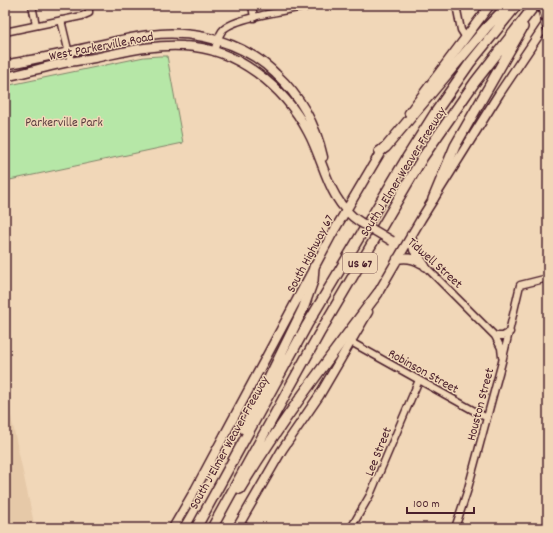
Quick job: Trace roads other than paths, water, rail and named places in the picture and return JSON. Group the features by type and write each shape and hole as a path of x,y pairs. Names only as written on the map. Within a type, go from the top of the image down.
{"highway":[{"path":"379,152 386,147 486,28 508,5"},
{"name":"South J Elmer Weaver Freeway","path":"196,528 307,325 406,159 470,62 517,5"},
{"path":"433,199 455,146 526,22 532,8"},
{"name":"South J Elmer Weaver Freeway","path":"212,528 319,334 423,157 475,82 532,8"},
{"path":"228,469 232,455 251,413 303,309 312,281 314,268"},
{"path":"212,528 226,512 274,436 327,361 378,293"}],"main road":[{"name":"South Highway 67","path":"173,528 345,211 379,152 490,5"},
{"path":"238,526 270,469 319,396 351,342 404,246 499,94 548,21"},
{"name":"West Parkerville Road","path":"5,64 152,34 195,35 218,41"},
{"path":"136,37 138,48"},
{"name":"Tidwell Street","path":"218,41 241,49 256,57 291,90 307,112 317,134 326,174"},
{"name":"West Parkerville Road","path":"5,77 138,48 184,46 196,47 214,52"},
{"name":"Tidwell Street","path":"214,52 242,63 273,85 295,110 309,134 330,186 337,200 345,211 360,222 392,241 404,246"},
{"path":"411,235 414,250 425,266"},
{"path":"397,259 413,259 425,266"}],"street":[{"path":"32,5 36,25"},
{"path":"5,32 82,16 89,13 89,5"},
{"path":"252,5 254,18"},
{"path":"214,52 220,35 228,26 254,18 316,5"},
{"path":"456,5 461,30 466,38"},
{"path":"61,20 71,62"},
{"name":"Tidwell Street","path":"404,246 495,336 501,348 502,362"},
{"name":"Houston Street","path":"455,528 467,492 502,362 520,285 548,278"},
{"path":"495,336 503,336 510,332"},
{"name":"Robinson Street","path":"351,342 487,418"},
{"name":"Lee Street","path":"351,528 370,495 418,380"},
{"path":"238,526 248,528"}],"railway":[{"path":"537,5 548,45"}],"park label":[{"name":"Parkerville Park","path":"64,121"}]}
